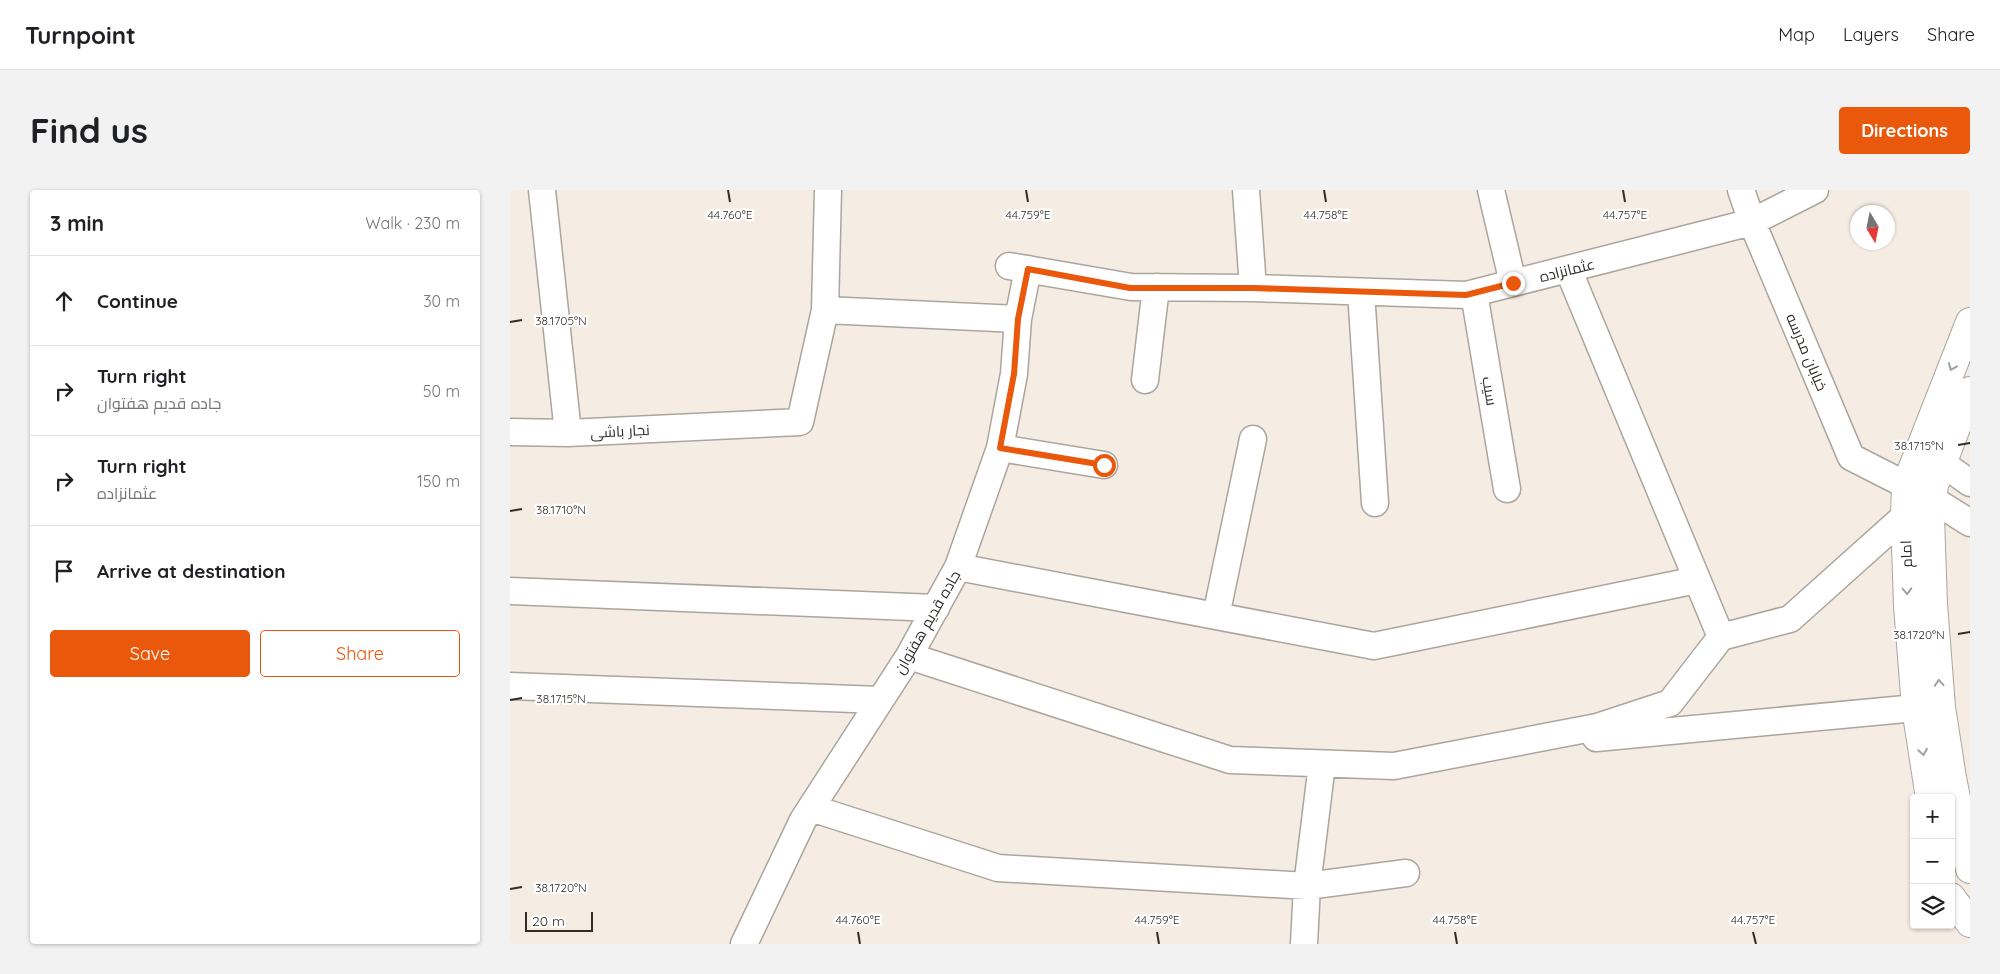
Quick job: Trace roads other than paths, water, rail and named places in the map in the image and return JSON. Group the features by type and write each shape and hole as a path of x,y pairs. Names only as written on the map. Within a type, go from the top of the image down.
{"street":[{"name":"نجار باشی","path":"542,190 568,433 800,422 825,310"},
{"path":"828,190 825,310 1018,319"},
{"path":"1246,190 1253,288"},
{"path":"1491,190 1513,283"},
{"name":"خیابان مدرسه","path":"1741,190 1752,222 1851,457 1906,485"},
{"name":"عثمانزاده","path":"1019,268 1130,288 1253,288 1466,295 1752,222 1815,190"},
{"name":"جاده قدیم هفتوان","path":"744,944 803,820 909,656 958,567 1000,448 1014,374 1019,268"},
{"path":"1568,269 1721,637"},
{"path":"1145,380 1156,288"},
{"path":"1361,292 1375,503"},
{"name":"سیب","path":"1474,293 1506,489"},
{"name":"امام","path":"1929,794 1916,708 1908,606 1905,516 1906,485 1970,322"},
{"name":"امام","path":"1970,391 1934,485 1930,517 1932,585 1941,707 1952,778 1970,869"},
{"path":"510,432 568,433"},
{"path":"1216,616 1253,439"},
{"path":"1000,448 1104,465"},
{"path":"1942,463 1970,483"},
{"path":"1932,499 1970,523"},
{"path":"909,656 1230,760 1394,766 1597,727 1670,703 1721,637 1790,619 1905,516"},
{"path":"958,567 1374,646 1697,580"},
{"path":"510,591 936,608"},
{"path":"510,686 880,700"},
{"path":"1488,748 1916,708"},
{"path":"1304,944 1307,886 1322,764"},
{"path":"810,808 998,868 1307,886 1406,874"},
{"path":"1955,902 1970,923"}]}
